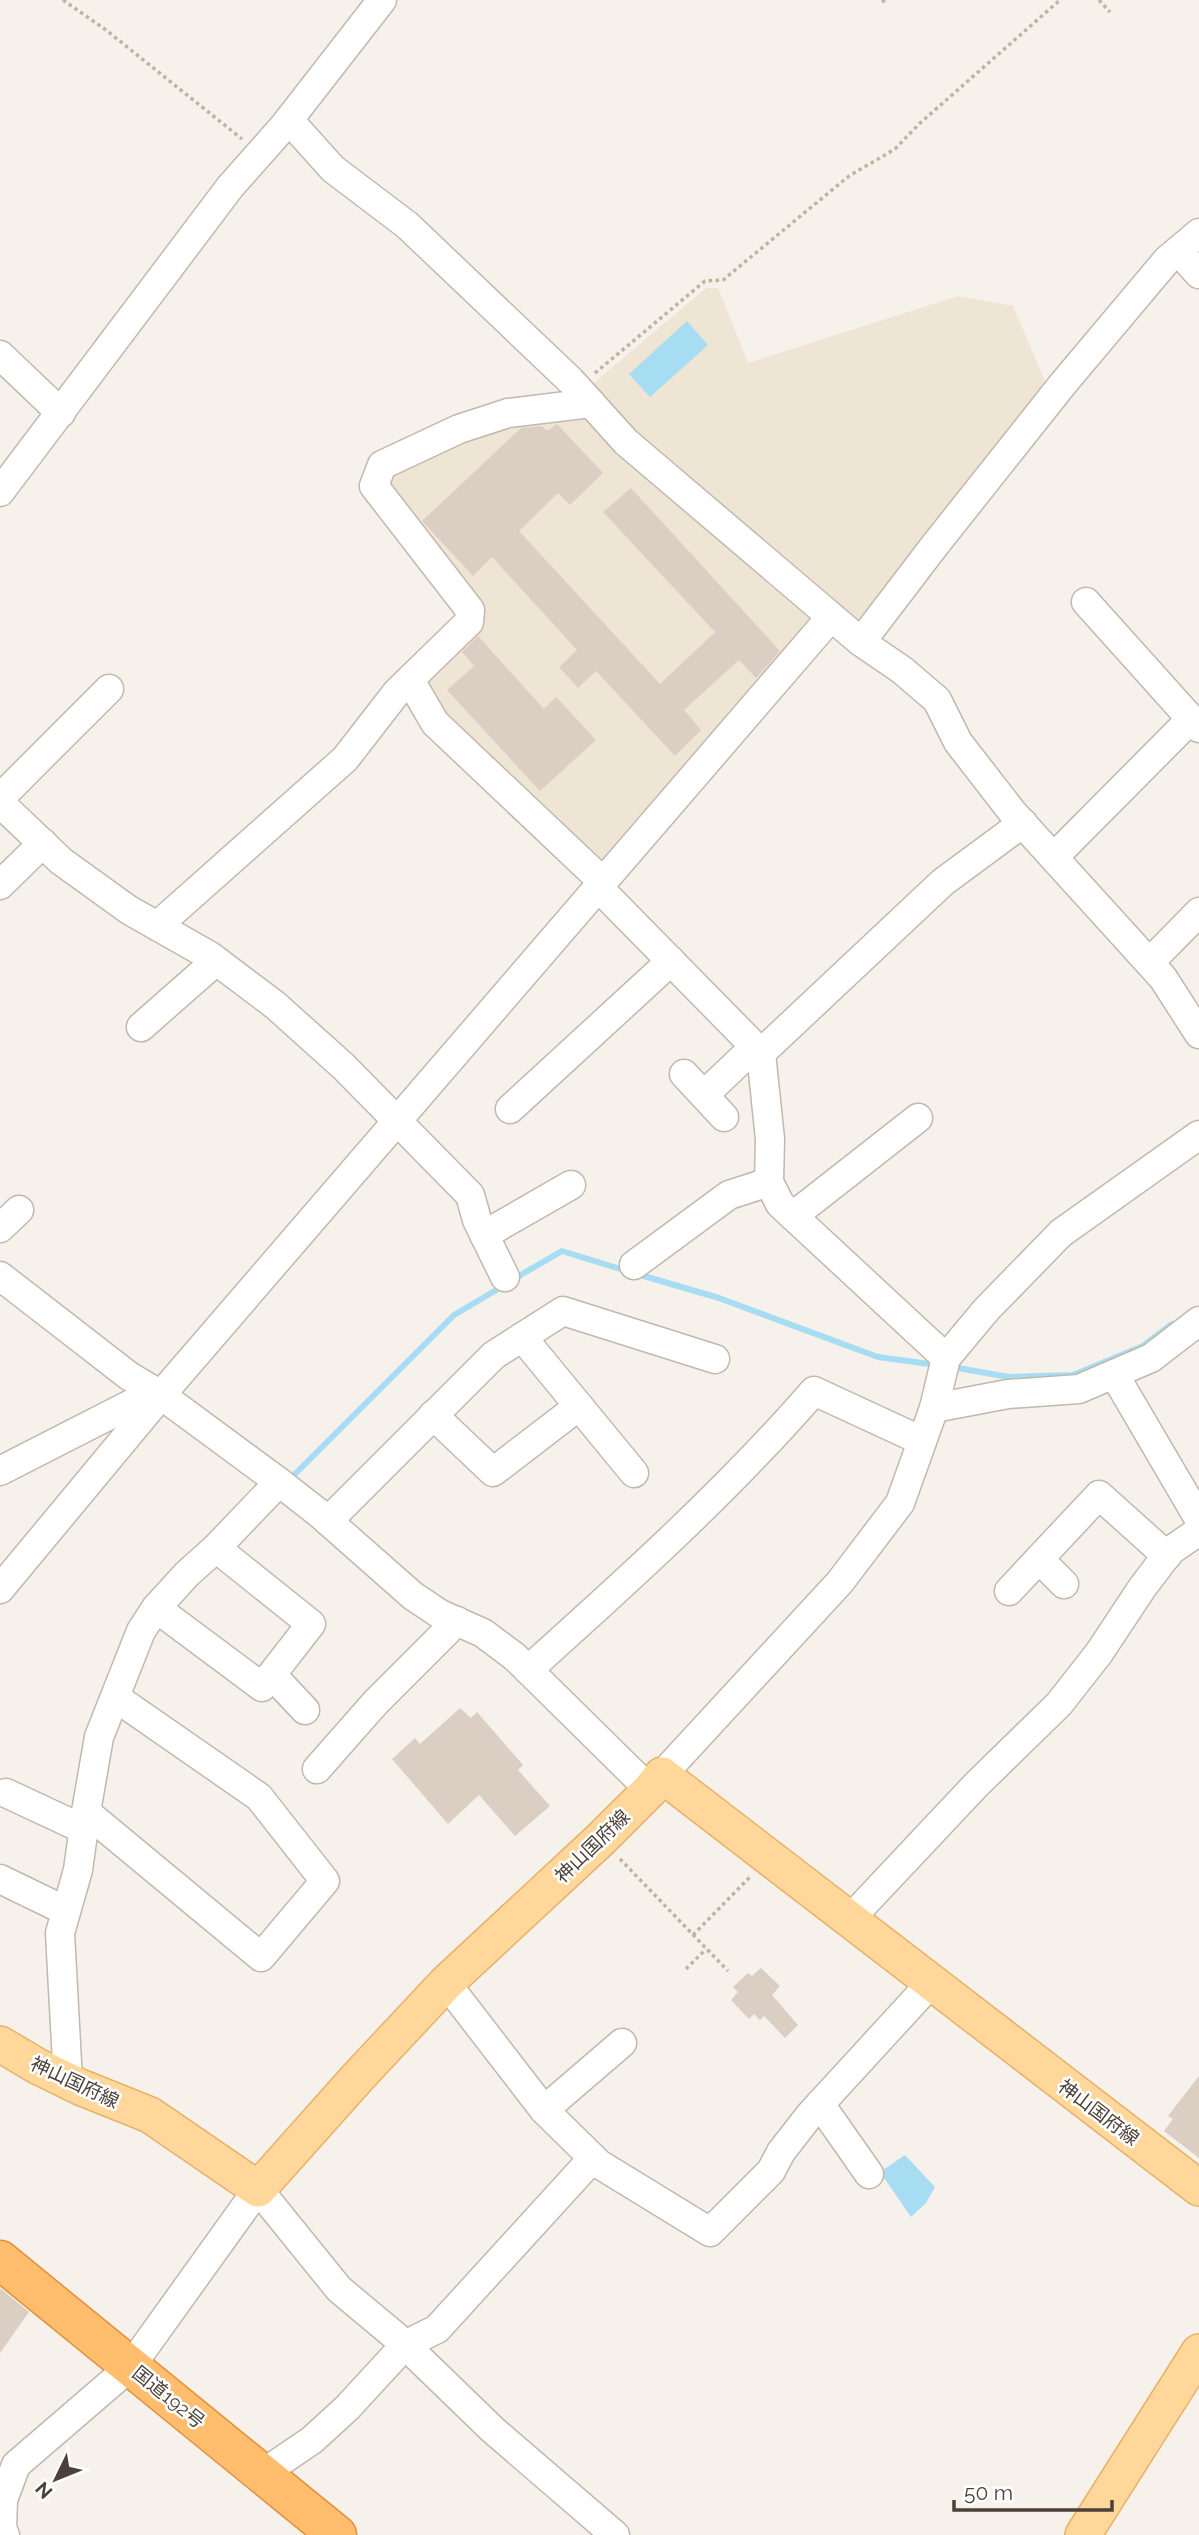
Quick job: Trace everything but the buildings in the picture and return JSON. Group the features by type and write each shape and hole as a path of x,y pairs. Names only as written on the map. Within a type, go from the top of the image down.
{"highway":[{"name":"国道192号","path":"0,2260 337,2535"}],"main road":[{"name":"神山国府線","path":"0,2044 68,2081 150,2115 258,2189 446,1983 601,1839 656,1783 769,1858 1199,2188"},
{"path":"1083,2535 1199,2352"}],"street":[{"path":"0,492 230,187 289,120 382,0"},
{"path":"289,120 333,169 407,225 583,394 626,442 861,642 902,670 937,700 958,742 1023,823 1164,978 1199,1034"},
{"path":"861,642 1062,385 1167,260 1188,242 1199,274"},
{"path":"0,355 61,413"},
{"path":"158,926 345,759 397,692 469,622 470,610 374,486 382,465 459,429 583,394"},
{"path":"1054,857 1195,724 1086,602"},
{"path":"0,1589 161,1395 831,617"},
{"path":"410,680 435,723 600,884 761,1053 770,1139 769,1182 780,1204 945,1362"},
{"path":"0,798 109,689"},
{"path":"0,803 61,861 129,910 216,961 275,1005 343,1066 470,1195 484,1235 505,1278"},
{"path":"704,1095 746,1055 761,1053 943,882 1023,823"},
{"path":"0,885 43,844"},
{"path":"1150,962 1199,912"},
{"path":"141,1027 216,961"},
{"path":"510,1109 671,961"},
{"path":"684,1074 724,1117"},
{"path":"793,1216 918,1118"},
{"path":"0,1276 129,1376 161,1395 279,1482 413,1596 457,1622 483,1633 515,1657 656,1783 840,1582 900,1503 934,1408 945,1362 986,1310 1061,1233 1199,1135"},
{"path":"634,1265 729,1195 769,1182"},
{"path":"484,1235 571,1185"},
{"path":"328,1521 494,1355 563,1311 715,1359"},
{"path":"934,1408 1008,1394 1079,1389 1151,1358 1199,1321"},
{"path":"522,1336 635,1473"},
{"path":"1114,1374 1199,1519"},
{"path":"528,1670 664,1547 778,1432 814,1391 922,1441"},
{"path":"0,1471 133,1403 161,1395"},
{"path":"433,1415 493,1472 579,1406"},
{"path":"68,2081 60,1933 78,1870 99,1737 141,1632 156,1608 279,1482"},
{"path":"1009,1591 1099,1494 1167,1556"},
{"path":"849,1920 976,1784 1059,1704 1099,1653 1142,1588 1167,1556 1199,1531"},
{"path":"156,1608 262,1687 311,1624 216,1548"},
{"path":"1039,1559 1064,1584"},
{"path":"317,1769 376,1702 457,1622"},
{"path":"272,1675 305,1710"},
{"path":"6,1793 84,1820 261,1958 325,1881 259,1797 115,1697"},
{"path":"0,1879 66,1911"},
{"path":"446,1983 544,2110 599,2164 710,2232 771,2171 780,2152 820,2104 931,1983"},
{"path":"544,2110 622,2043"},
{"path":"820,2104 869,2174"},
{"path":"262,2474 312,2440 339,2416 405,2345 437,2329 593,2158"},
{"path":"5,2535 2,2528 1,2500 16,2465 131,2366 258,2189 339,2289 405,2345 493,2430 615,2535"}],"path":[{"path":"62,0 106,30 260,153"},
{"path":"583,394 596,372 705,281 723,280 849,176 895,149 919,124 1060,0"},
{"path":"1099,0 1110,12"},
{"path":"601,1839 728,1971"},
{"path":"693,1935 769,1858"},
{"path":"686,1969 706,1949"}],"shaded area":[{"path":"706,288 718,288 748,363 958,296 1013,306 1049,391 860,631 590,392 594,383"},
{"path":"594,413 812,609 809,631 603,867 587,864 427,695 428,676 477,626 394,506 388,478 470,430"}],"water":[{"path":"687,321 708,345 650,397 629,374"},
{"path":"905,2155 935,2187 926,2203 911,2217 880,2172"}],"waterway":[{"path":"512,1280 562,1251 627,1271"},
{"path":"637,1274 719,1298 878,1357 937,1365"},
{"path":"289,1480 454,1315 503,1286"},
{"path":"952,1367 1009,1377 1073,1375 1143,1346 1172,1324"}]}
